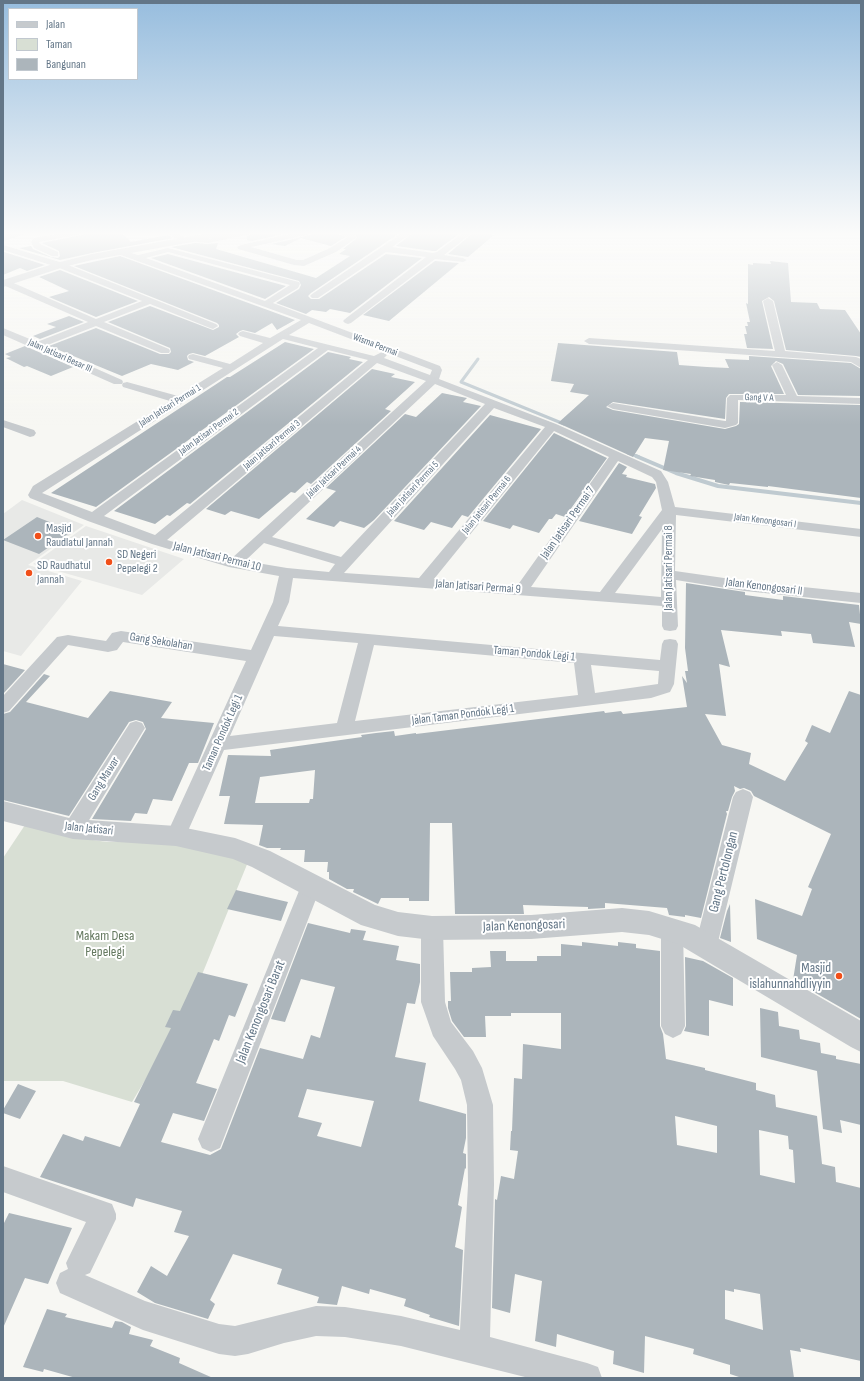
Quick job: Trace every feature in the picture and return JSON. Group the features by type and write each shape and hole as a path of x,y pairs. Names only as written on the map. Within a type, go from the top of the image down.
{"street":[{"path":"36,296 166,351"},
{"path":"138,296 213,326"},
{"name":"Wisma Permai","path":"245,296 436,368 437,370 433,380"},
{"path":"266,304 279,296"},
{"path":"350,322 383,296"},
{"path":"37,346 149,301"},
{"path":"768,301 779,360 793,399"},
{"path":"313,321 335,319 350,322 355,326 355,329 346,334"},
{"name":"Jalan Jatisari Permai 1","path":"36,496 38,489 230,367 277,339 313,321"},
{"name":"Jalan Jatisari Besar III","path":"3,331 122,384 179,400"},
{"name":"Wisma Permai","path":"243,334 326,347 376,358 552,426 654,472 661,478 662,482"},
{"path":"590,341 779,360 851,359 856,360 861,365"},
{"name":"Jalan Jatisari Permai 2","path":"93,518 326,347"},
{"name":"Jalan Jatisari Permai 3","path":"156,541 376,358 389,351"},
{"path":"193,357 230,367"},
{"name":"Jalan Jatisari Permai 4","path":"234,564 433,380"},
{"name":"Gang V A","path":"612,406 725,425 732,423 734,398 861,401"},
{"name":"Jalan Jatisari Permai 5","path":"333,576 344,562 493,402"},
{"path":"3,424 30,433"},
{"name":"Jalan Jatisari Permai 6","path":"423,583 552,426"},
{"name":"Jalan Jatisari Permai 7","path":"521,590 616,456"},
{"name":"Jalan Jatisari Permai 8","path":"662,482 669,510 668,574 670,626"},
{"name":"Jalan Jatisari Permai 10","path":"36,496 156,541 234,564 288,573"},
{"name":"Jalan Jatisari Permai 8","path":"604,597 669,510"},
{"name":"Jalan Kenongosari I","path":"669,510 861,532"},
{"path":"261,538 344,562"},
{"name":"Jalan Jatisari Permai 9","path":"288,573 669,602"},
{"name":"Taman Pondok Legi 1","path":"176,836 281,602 288,573"},
{"name":"Jalan Kenongosari II","path":"668,574 745,586 861,598"},
{"name":"Taman Pondok Legi 1","path":"269,630 668,666"},
{"name":"Gang Sekolahan","path":"3,707 63,641 110,647 120,636 257,657"},
{"path":"344,730 367,639"},
{"name":"Jalan Taman Pondok Legi 1","path":"218,744 344,730 658,690 666,684 670,644"},
{"name":"Taman Pondok Legi 1","path":"582,658 586,700"},
{"name":"Gang Mawar","path":"73,829 136,728"},
{"name":"Gang Pertolongan","path":"706,946 743,797"},
{"name":"Jalan Jatisari","path":"3,811 73,829 176,836"},
{"name":"Jalan Kenongosari","path":"176,836 235,849 261,859 370,916 398,924 432,928 531,927 622,920 649,923 672,929 686,934 861,1037"},
{"name":"Jalan Kenongosari Barat","path":"211,1139 311,886"},
{"path":"432,928 433,1002 441,1028 464,1060 473,1077 480,1105 481,1185 474,1348"},
{"path":"672,929 673,1026"},
{"path":"3,1179 102,1214 102,1219 75,1273 143,1315 219,1340 235,1341 248,1340 284,1328 316,1321 345,1322 401,1331 474,1348 587,1378"}],"shaded area":[{"name":"SD Raudhatul Jannah","path":"22,500 84,525 28,565 82,581 21,656 3,651 3,514"},
{"name":"SD Negeri Pepelegi 2","path":"86,526 184,559 142,595 33,564"}],"green space":[{"name":"Makam Desa Pepelegi","path":"25,825 64,836 107,842 155,842 199,847 248,862 199,982 156,1062 132,1102 63,1081 3,1081 3,858"}],"building":[{"path":"127,296 138,301 96,317 49,297"},
{"path":"150,296 231,296 295,320 277,330 272,323 255,333 243,330 240,331 236,334 239,337 205,356 193,353 189,354 187,356 188,360 194,362 178,370 151,364 122,376 49,346 96,328 160,354 169,354 171,352 170,348 108,322 150,306 213,330 219,327 217,323"},
{"path":"258,296 269,296 265,299"},
{"path":"287,296 308,296 311,299 319,299 323,296 372,296 350,313 330,309 326,312 312,310 306,314 276,303"},
{"path":"388,296 419,296 389,321 363,315"},
{"path":"748,296 791,296 791,302 817,303 820,309 845,310 861,334 861,357 786,350 774,301 769,297 762,301 773,349 747,348 744,334 747,334 745,326 748,326 747,322 750,322 746,303 748,304"},
{"path":"69,316 84,322 40,339 33,336 56,327 47,324"},
{"path":"285,342 314,349 96,507 51,493 227,377 230,377"},
{"path":"558,343 677,352 679,365 707,367 729,368 725,359 749,360 749,356 851,363 861,369 861,396 798,395 783,364 776,361 771,366 784,394 729,394 726,398 725,419 613,402 606,407 613,410 725,429 739,424 740,402 861,405 861,498 768,486 730,483 729,485 715,482 715,480 690,476 691,474 663,470 669,441 645,438 633,457 558,423 589,395 570,392 574,384 551,381"},
{"path":"25,346 73,367 51,376 27,366 24,367 6,358 11,357 5,354"},
{"path":"328,352 351,357 349,359 363,362 190,504 187,503 170,516 167,515 155,524 114,511"},
{"path":"372,369 395,374 391,377 415,382 385,409 391,411 311,484 307,482 295,493 291,492 259,519 231,511 225,515 206,509"},
{"path":"442,393 467,398 463,402 481,406 374,520 364,528 340,521 334,527 306,519 336,491 326,488 405,414 416,417"},
{"path":"490,415 541,429 468,517 462,515 452,528 431,522 424,530 394,521"},
{"path":"554,433 607,458 565,517 556,514 552,519 549,519 539,533 513,525 510,529 483,521"},
{"path":"619,463 627,467 622,474 627,475 626,477 655,484 656,488 639,516 642,517 632,534 579,521"},
{"name":"Masjid Raudlatul Jannah","path":"37,517 72,531 39,554 3,540"},
{"path":"686,583 745,592 745,595 783,600 783,596 859,605 861,624 849,622 855,647 813,643 811,634 781,631 782,636 721,630 730,667 719,664 726,716 705,714 722,745 751,753 749,764 785,781 808,743 805,741 812,725 830,733 849,691 861,695 861,1019 793,980 797,955 757,939 755,899 802,916 812,889 808,887 831,834 754,796 751,791 744,788 740,789 734,786 735,791 728,811 726,811 727,814 701,918 685,915 685,917 669,915 667,908 605,903 605,908 588,909 588,907 523,905 524,914 455,914 452,823 430,823 429,901 409,901 409,898 381,898 378,904 353,892 354,889 347,889 329,879 329,872 327,872 328,862 304,862 305,850 280,850 281,848 267,848 259,845 263,825 224,824 230,796 219,796 228,755 271,756 270,750 394,731 395,736 604,711 605,713 621,711 623,714 687,707 682,676 687,683 685,671 688,671 685,648","holes":["315,770 313,799 310,799 309,803 255,803 260,777"]},
{"path":"3,664 25,670 3,694"},
{"path":"44,674 50,676 26,702 88,718 110,691 172,702 161,718 214,723 198,763 189,763 172,801 153,799 147,814 135,813 131,821 92,819 146,729 143,722 136,720 129,722 69,816 3,800 3,714 10,712"},
{"path":"236,890 288,902 281,921 227,909"},
{"path":"730,904 731,942 720,938"},
{"path":"308,923 350,933 351,929 366,931 363,940 399,946 396,960 420,964 420,982 415,1004 407,1003 395,1057 426,1063 419,1101 466,1114 466,1138 463,1153 466,1154 466,1169 465,1168 458,1205 462,1207 455,1247 463,1250 459,1326 429,1317 430,1315 404,1306 406,1299 370,1289 369,1294 342,1286 337,1305 317,1303 319,1297 277,1284 282,1269 233,1254 210,1300 215,1304 208,1319 155,1303 137,1292 151,1266 167,1276 189,1236 174,1232 182,1211 136,1198 133,1207 40,1177 63,1134 83,1141 85,1136 120,1147 140,1104 134,1102 171,1028 165,1027 173,1010 180,1011 198,972 248,984 235,1017 229,1015 219,1041 214,1039 196,1083 217,1089 204,1121 173,1113 161,1142 210,1155 221,1149 260,1048 303,1059 311,1035 320,1038 335,987 301,979 285,1022 271,1019","holes":["307,1089 374,1101 361,1147 317,1136 322,1123 298,1117"]},
{"path":"582,942 618,946 618,942 636,944 636,948 660,951 660,1026 663,1034 666,1059 705,1068 705,1070 756,1083 756,1090 775,1095 776,1107 817,1116 822,1164 835,1167 836,1182 861,1188 861,1361 800,1348 801,1352 790,1350 794,1378 742,1378 730,1374 730,1365 693,1354 694,1349 645,1336 644,1373 613,1364 614,1351 557,1334 556,1347 535,1341 542,1281 515,1274 510,1313 492,1308 495,1199 497,1200 501,1176 514,1179 518,1151 510,1150 514,1078 522,1079 523,1044 561,1049 561,1013 511,1013 511,1016 485,1016 486,1037 464,1037 452,1021 448,1008 448,1001 451,1001 450,972 472,972 472,968 491,967 490,951 506,951 506,961 537,961 537,956 561,956 561,944 582,946","holes":["675,1116 717,1126 717,1153 677,1145","759,1130 788,1136 789,1149 793,1150 795,1183 760,1175","734,1289 760,1294 763,1330 725,1319 725,1290 734,1292"]},
{"path":"685,957 703,961 733,978 733,1006 709,1000 709,1036 684,1031 686,1026"},
{"path":"760,1008 778,1012 779,1026 799,1030 800,1039 820,1043 821,1053 836,1056 836,1059 861,1064 861,1125 840,1120 842,1133 823,1129 817,1071 761,1057"},
{"path":"18,1084 36,1091 20,1119 3,1113 3,1110"},
{"path":"9,1213 72,1228 48,1284 25,1278 3,1328 3,1225"},
{"path":"47,1309 67,1314 65,1317 112,1328 115,1321 122,1322 131,1327 129,1334 153,1340 150,1346 180,1358 179,1363 213,1378 76,1378 44,1369 43,1372 23,1367"}],"waterway":[{"path":"478,359 461,382 564,424"},
{"path":"628,453 639,457"},
{"path":"636,456 676,473 718,486 861,503"}],"place":[{"name":"Masjid Raudlatul Jannah","path":"38,536"},
{"name":"SD Negeri Pepelegi 2","path":"109,562"},
{"name":"SD Raudhatul Jannah","path":"29,573"},
{"name":"Masjid islahunnahdliyyin","path":"839,976"}]}
